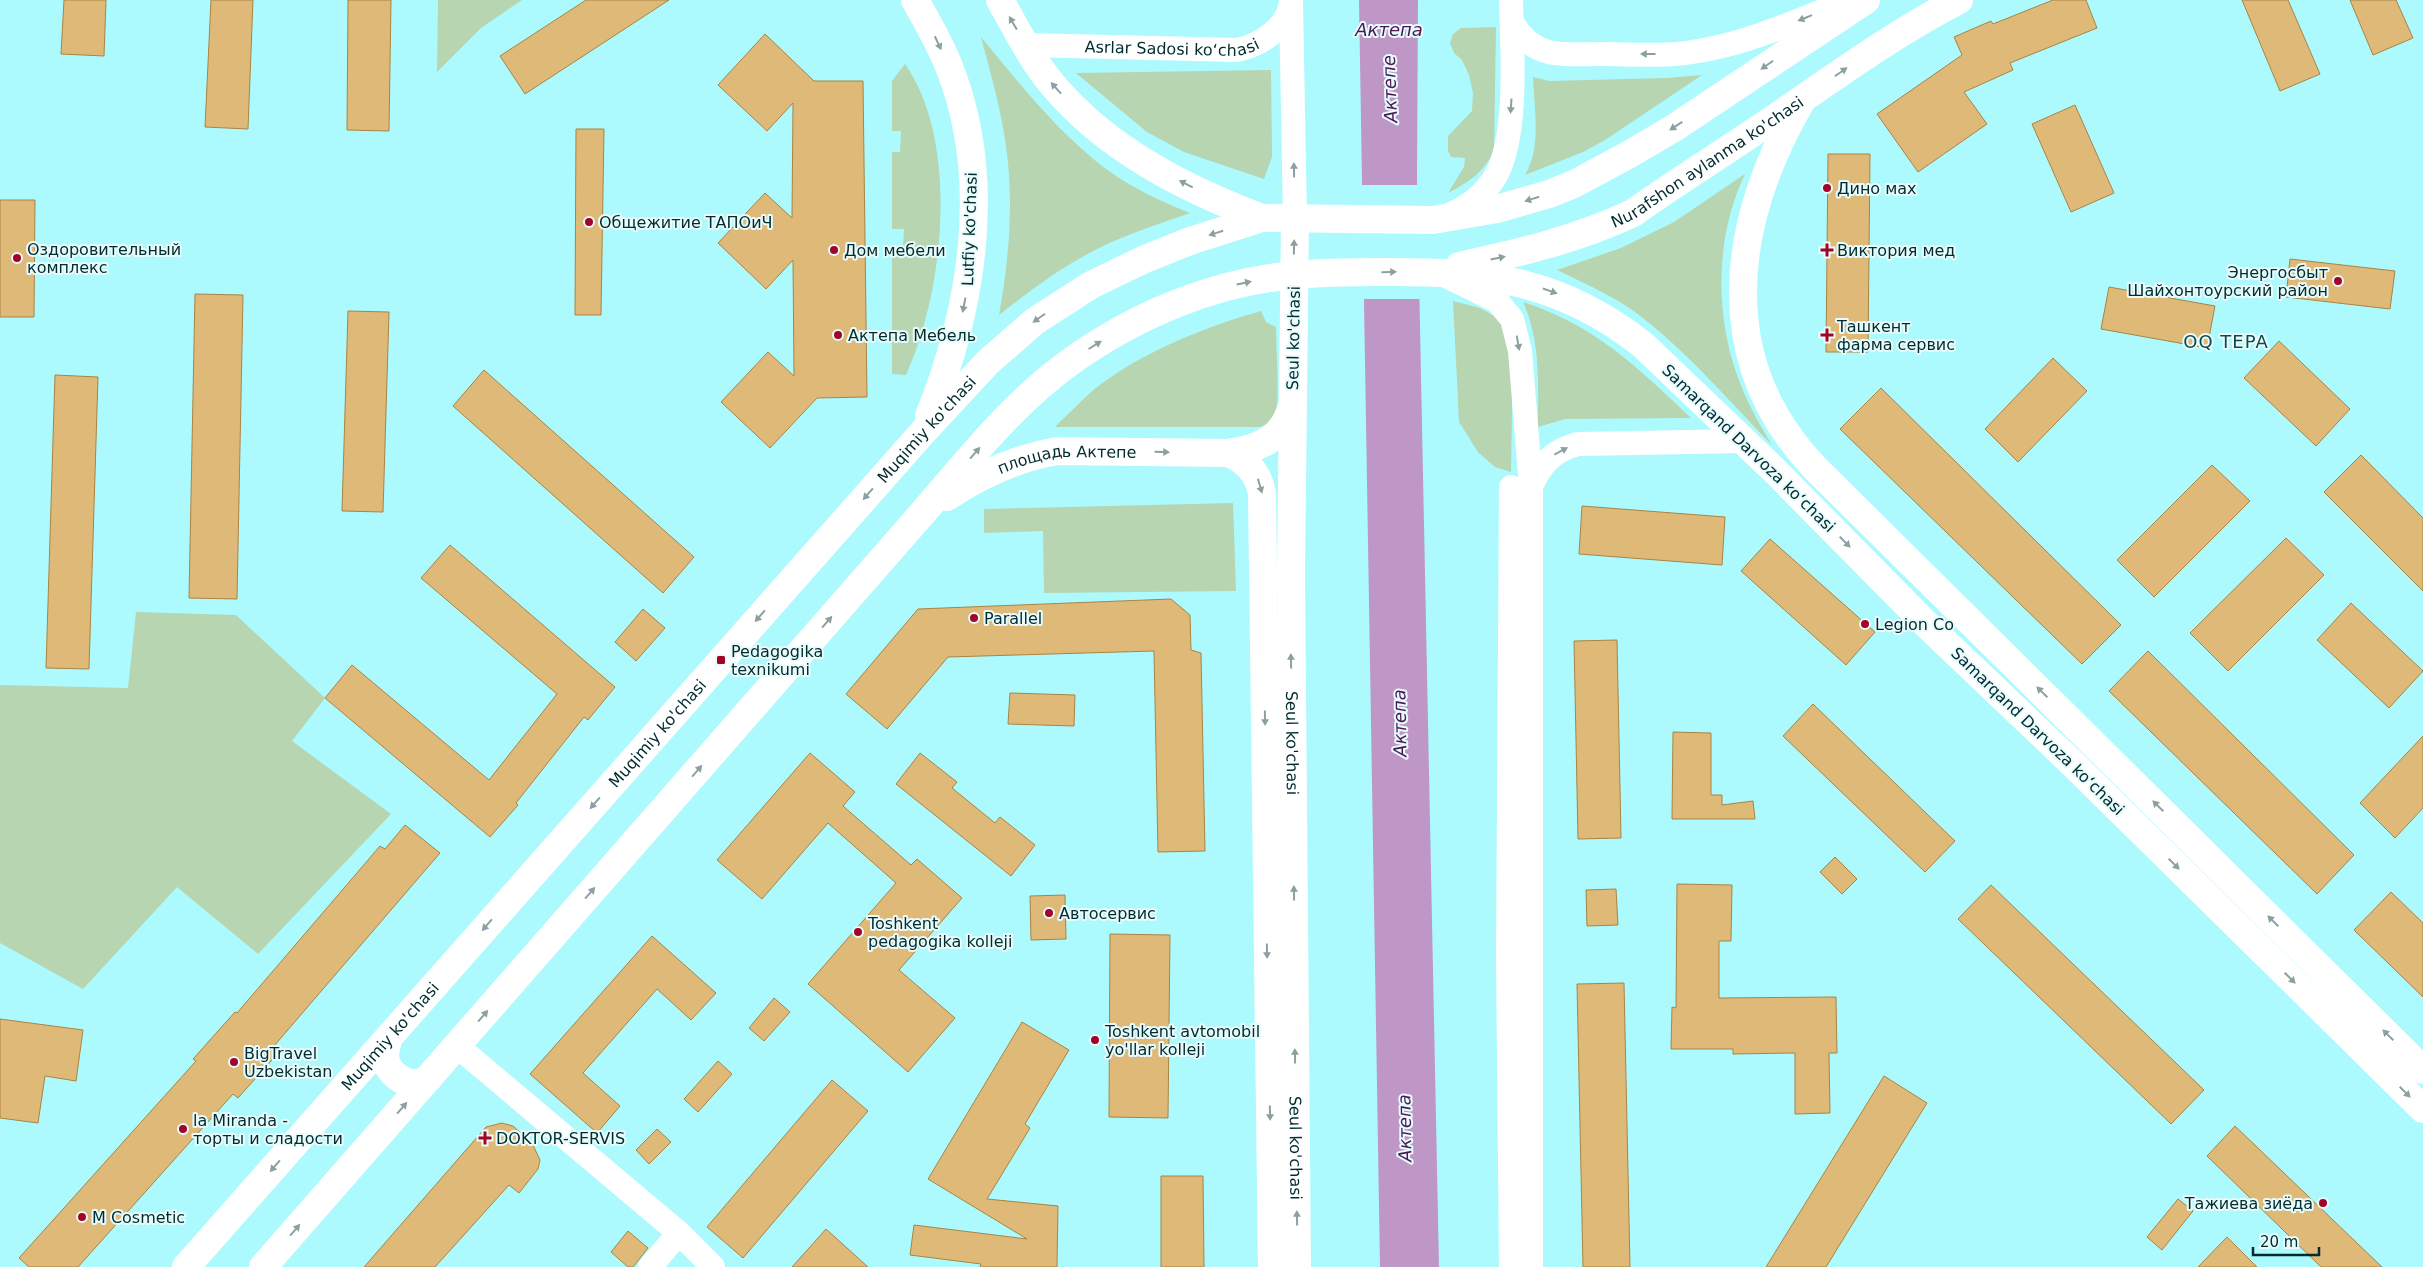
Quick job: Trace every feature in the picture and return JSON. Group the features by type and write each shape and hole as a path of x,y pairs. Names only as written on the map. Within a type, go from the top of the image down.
{"main road":[{"name":"Lutfiy ko'chasi","path":"915,0 948,65 956,90 968,141 973,194 965,302 947,371 923,432"},
{"path":"1000,0 1051,83 1078,112 1121,147 1167,175 1215,199 1262,218"},
{"path":"1433,220 1512,205 1574,184 1674,128 1866,0"},
{"name":"Nurafshon aylanma ko'chasi","path":"1433,271 1506,256 1558,242 1607,225 1633,212 1802,100 1865,55 1917,22 1959,0"},
{"name":"Samarqand Darvoza koʻchasi","path":"1802,100 1774,151 1763,180 1746,242 1742,271 1744,320 1749,349 1766,395 1784,430 1816,469 2423,1070"},
{"name":"Muqimiy ko'chasi","path":"186,1267 923,432 988,362 1035,320 1091,284 1164,250 1262,218 1433,220"},
{"name":"Seul ko'chasi","path":"1295,219 1291,573 1297,1267"},
{"path":"263,1267 920,516 1018,406 1048,380 1096,344 1151,314 1177,302 1226,287 1294,275 1344,272 1433,271"},
{"name":"Samarqand Darvoza koʻchasi","path":"1433,271 1518,282 1555,293 1591,309 1643,344 1744,441 1926,624 2074,765 2423,1109"},
{"name":"площадь Актепе","path":"920,516 952,493 986,474 1039,454 1057,451 1228,453 1256,448 1274,437 1287,421 1292,406"},
{"path":"1228,453 1241,459 1252,469 1262,492 1272,1267"},
{"path":"389,1037 385,1057 393,1073 402,1080 411,1082 422,1082 428,1079"}],"street":[{"name":"Asrlar Sadosi ko‘chasi","path":"1027,45 1238,50 1258,44 1273,32 1290,8 1291,0 1295,219"},
{"path":"1511,79 1519,66 1529,58 1541,54 1691,52 1762,34 1850,0"},
{"path":"1511,11 1526,42 1536,49 1556,54"},
{"path":"1433,220 1451,214 1470,204 1486,190 1496,176 1506,146 1511,79 1511,11"},
{"path":"1433,271 1497,301 1512,319 1520,351 1531,1267"},
{"path":"1511,1267 1508,946 1521,487 1546,461 1561,450 1578,444 1744,441"},
{"path":"457,1046 680,1233 713,1267"},
{"path":"650,1267 680,1233"}],"green space":[{"path":"438,0 522,0 481,28 437,72"},
{"path":"1496,27 1494,151 1485,166 1475,176 1448,193 1464,167 1465,158 1451,157 1448,151 1448,136 1472,111 1473,93 1469,75 1462,60 1454,53 1450,43 1453,34 1461,28"},
{"path":"981,37 1055,124 1088,155 1136,188 1190,213 1136,232 1097,249 1051,277 999,315 1009,239 1009,182 1001,115"},
{"path":"905,64 922,96 934,134 940,175 937,261 930,302 919,341 906,375 892,374 892,248 903,248 904,229 892,229 892,152 900,152 901,131 892,131 892,81"},
{"path":"1271,70 1272,157 1264,179 1184,152 1147,132 1076,73"},
{"path":"1702,75 1605,140 1583,152 1525,175 1534,152 1536,128 1533,77 1549,81 1667,78"},
{"path":"1745,174 1735,199 1723,253 1721,280 1722,308 1726,335 1742,388 1772,445 1672,342 1654,327 1616,300 1557,270 1621,248 1674,222"},
{"path":"1453,301 1480,308 1503,321 1513,347 1511,472 1495,467 1478,452 1459,422"},
{"path":"1523,302 1572,323 1594,336 1633,365 1691,418 1565,419 1538,427 1536,348 1529,317"},
{"path":"1261,311 1266,322 1276,327 1278,386 1275,415 1271,421 1264,425 1260,427 1055,427 1091,392 1109,378 1150,354 1217,325"},
{"path":"1233,503 1236,591 1044,593 1043,531 984,533 984,509"},
{"path":"136,612 236,615 325,698 292,741 391,814 258,954 177,887 83,989 0,943 0,685 128,688"}],"water":[{"name":"Актепа","path":"1359,0 1418,0 1417,177 1439,1267 1380,1267"}],"pier":[{"path":"1360,185 1420,185 1422,299 1362,299"}],"building":[{"path":"64,0 106,0 104,56 61,54"},
{"path":"211,0 253,0 248,129 205,127"},
{"path":"348,0 391,0 389,131 347,130"},
{"path":"586,0 669,0 525,94 500,56"},
{"path":"2053,0 2086,0 2097,28 2010,63 2013,70 1964,92 1987,124 1918,172 1877,114 1962,55 1954,37 1991,21 1993,24"},
{"path":"2242,0 2288,0 2320,74 2280,91"},
{"path":"2350,0 2396,0 2413,38 2373,55"},
{"name":"Дом мебели","path":"765,34 814,81 863,81 867,397 817,398 770,448 721,402 768,352 794,376 793,260 766,289 718,243 765,193 792,218 793,103 767,131 718,85"},
{"path":"2075,105 2114,193 2071,212 2032,124"},
{"name":"Общежитие ТАПОиЧ","path":"576,129 604,129 601,315 575,315"},
{"path":"1828,154 1870,154 1868,352 1826,352"},
{"name":"Оздоровительный комплекс","path":"0,200 35,200 34,317 0,317"},
{"path":"2290,259 2395,271 2390,309 2286,297"},
{"path":"2109,287 2215,306 2207,348 2101,329"},
{"path":"195,294 243,295 237,599 189,598"},
{"path":"348,311 389,312 383,512 342,511"},
{"path":"2279,341 2350,409 2316,446 2244,378"},
{"path":"2053,358 2087,391 2018,462 1985,429"},
{"path":"484,370 694,557 663,593 453,406"},
{"path":"55,375 98,377 89,669 46,668"},
{"path":"1881,388 2121,625 2082,664 1840,429"},
{"path":"2361,455 2423,518 2423,591 2324,492"},
{"path":"2212,465 2250,501 2154,597 2117,560"},
{"path":"1582,506 1725,517 1722,565 1579,554"},
{"path":"2286,538 2324,575 2228,671 2190,633"},
{"path":"1770,539 1875,632 1846,665 1741,571"},
{"path":"450,545 615,687 588,720 584,717 516,803 518,805 490,837 325,698 352,665 489,780 557,694 421,578"},
{"path":"1171,599 1190,615 1191,650 1201,653 1205,851 1158,852 1154,651 948,657 887,729 846,694 918,609"},
{"path":"2351,603 2423,671 2389,708 2317,640"},
{"path":"643,609 665,628 636,661 615,642"},
{"path":"1617,640 1621,838 1578,839 1574,641"},
{"path":"2148,651 2354,855 2317,894 2109,691"},
{"path":"1010,693 1075,695 1074,726 1008,724"},
{"path":"1813,704 1955,841 1925,872 1783,736"},
{"path":"1673,732 1711,733 1711,795 1722,795 1722,805 1753,801 1755,819 1672,819"},
{"path":"2423,736 2423,808 2395,838 2360,803"},
{"path":"810,753 855,792 843,806 911,865 917,859 962,898 899,970 955,1018 908,1072 808,984 896,883 828,823 762,899 717,860"},
{"path":"920,753 957,782 952,788 995,823 1000,817 1035,845 1011,876 896,784"},
{"path":"405,825 440,853 274,1046 280,1051 238,1098 233,1094 78,1267 29,1267 19,1258 196,1061 193,1059 235,1012 237,1013 380,846 385,849"},
{"path":"1835,857 1857,879 1842,894 1820,872"},
{"path":"1677,884 1732,885 1731,941 1719,941 1719,998 1836,997 1837,1053 1829,1053 1830,1113 1795,1114 1795,1053 1733,1054 1733,1049 1671,1049 1672,1007 1676,1008"},
{"path":"1991,885 2204,1090 2171,1124 1958,919"},
{"path":"1616,889 1618,925 1587,926 1586,890"},
{"path":"2391,892 2423,923 2423,997 2354,930"},
{"path":"1065,895 1066,939 1031,940 1030,896"},
{"path":"1110,934 1170,935 1168,1118 1109,1117"},
{"path":"652,936 716,993 691,1020 657,989 583,1073 620,1106 597,1133 530,1074"},
{"path":"1624,983 1630,1267 1583,1267 1577,984"},
{"path":"774,998 790,1012 764,1041 749,1028"},
{"path":"0,1019 83,1030 76,1081 45,1076 38,1123 0,1118"},
{"path":"1022,1022 1069,1050 1025,1124 1030,1128 987,1199 1058,1206 1057,1267 980,1267 981,1264 910,1255 914,1225 1027,1239 928,1179"},
{"path":"718,1061 732,1074 698,1112 684,1099"},
{"path":"1884,1076 1927,1103 1826,1267 1766,1267"},
{"path":"832,1080 868,1111 743,1258 707,1227"},
{"path":"502,1123 513,1126 532,1143 540,1160 538,1169 519,1193 509,1185 435,1267 364,1267 486,1127"},
{"path":"2235,1126 2382,1267 2321,1267 2207,1156"},
{"path":"657,1129 671,1142 649,1164 636,1150"},
{"path":"1161,1176 1203,1176 1204,1267 1161,1267"},
{"path":"2178,1199 2193,1211 2162,1250 2147,1237"},
{"path":"826,1229 868,1267 792,1267"},
{"path":"628,1231 648,1248 633,1267 628,1267 611,1252"},
{"path":"2227,1237 2257,1267 2198,1267"}],"place":[{"name":"Дино мах","path":"1827,188"},
{"name":"Общежитие ТАПОиЧ","path":"589,222"},
{"name":"Дом мебели","path":"834,250"},
{"name":"Виктория мед","path":"1827,250"},
{"name":"Оздоровительный комплекс","path":"17,258"},
{"name":"Энергосбыт Шайхонтоурский район","path":"2338,281"},
{"name":"Актепа Мебель","path":"838,335"},
{"name":"Ташкент фарма сервис","path":"1827,335"},
{"name":"Parallel","path":"974,618"},
{"name":"Legion Co","path":"1865,624"},
{"name":"Pedagogika texnikumi","path":"721,660"},
{"name":"Автосервис","path":"1049,913"},
{"name":"Toshkent pedagogika kolleji","path":"858,932"},
{"name":"Toshkent avtomobil yo'llar kolleji","path":"1095,1040"},
{"name":"BigTravel Uzbekistan","path":"234,1062"},
{"name":"la Miranda - торты и сладости","path":"183,1129"},
{"name":"DOKTOR-SERVIS","path":"485,1138"},
{"name":"Тажиева зиёда","path":"2323,1203"},
{"name":"M Cosmetic","path":"82,1217"}],"district":[{"name":"OQ TEPA","path":"2226,342"}],"water label":[{"name":"Актепе","path":"1390,89"}]}
